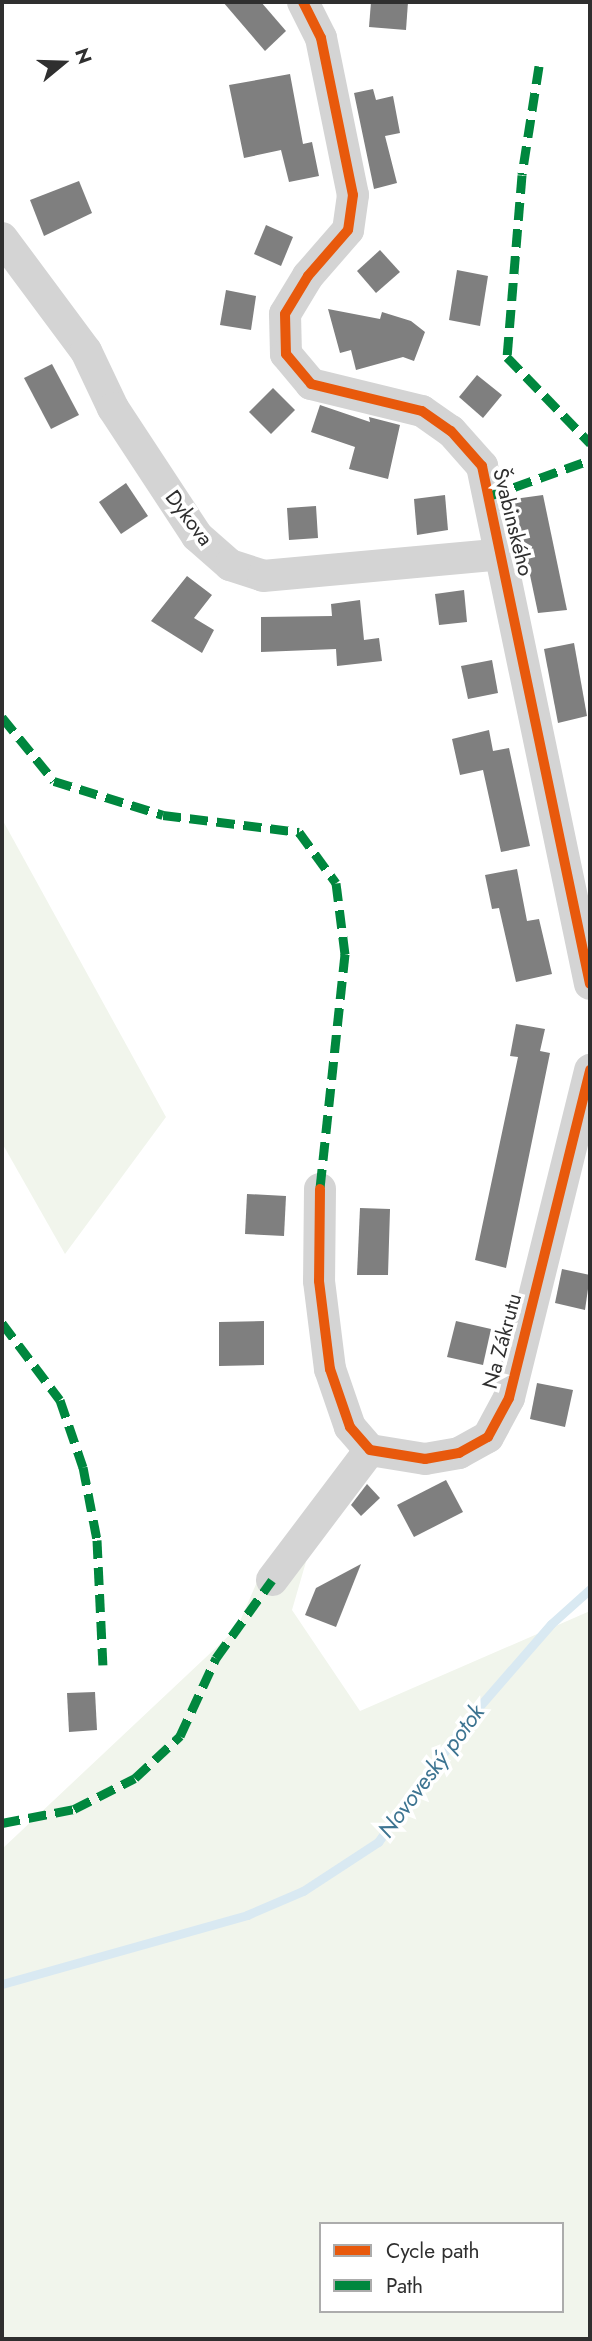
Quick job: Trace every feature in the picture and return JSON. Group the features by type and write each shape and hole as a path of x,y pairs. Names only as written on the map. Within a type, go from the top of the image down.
{"street":[{"name":"Švabinského","path":"303,2 321,38 353,195 348,230 308,276 285,314 286,354 311,384 422,411 451,431 482,466 503,554 590,984"},
{"name":"Dykova","path":"2,238 86,351 113,408 197,536 229,565 263,576 503,554"},
{"name":"Na Zákrutu","path":"370,1450 425,1459 459,1453 488,1437 509,1398 590,1070"},
{"path":"272,1580 370,1450 350,1427 330,1369 319,1281 320,1189"}],"shaded area":[{"path":"2,819 166,1117 65,1254 2,1143"},
{"path":"330,1479 292,1610 360,1711 590,1611 590,2339 2,2339 2,1849 237,1628 260,1575"}],"building":[{"path":"223,2 261,2 286,31 265,51"},
{"path":"371,2 408,2 406,30 369,27"},
{"path":"290,74 303,144 312,142 319,176 289,182 281,150 244,158 229,85"},
{"path":"373,89 376,100 393,96 400,133 385,136 397,183 374,189 354,93"},
{"path":"79,181 92,213 44,236 30,200"},
{"path":"266,225 293,237 281,266 254,254"},
{"path":"380,250 400,272 376,293 357,271"},
{"path":"457,270 488,276 480,326 449,320"},
{"path":"226,290 256,296 251,330 220,325"},
{"path":"328,309 380,319 382,312 411,321 425,332 414,361 403,357 356,370 351,350 340,353"},
{"path":"52,364 79,415 51,429 24,378"},
{"path":"477,375 502,395 483,418 459,397"},
{"path":"273,388 295,410 271,434 249,412"},
{"path":"320,405 370,422 369,417 400,425 388,479 349,469 355,447 311,432"},
{"path":"126,483 148,516 121,534 99,502"},
{"path":"445,495 448,530 417,535 414,499"},
{"path":"543,495 567,610 538,613 514,499"},
{"path":"316,506 318,538 289,540 287,508"},
{"path":"187,576 212,595 194,618 214,630 202,653 151,621"},
{"path":"464,590 467,622 439,625 435,594"},
{"path":"360,600 364,640 379,638 382,661 337,666 336,649 261,652 261,617 332,616 331,604"},
{"path":"574,643 587,716 558,723 544,649"},
{"path":"492,660 498,693 468,699 461,666"},
{"path":"489,730 493,751 509,748 530,846 501,852 483,770 460,775 452,739"},
{"path":"517,869 527,921 539,919 552,974 516,982 499,908 492,909 485,875"},
{"path":"516,1024 545,1029 540,1051 550,1053 506,1268 475,1260 518,1057 510,1056"},
{"path":"247,1194 286,1196 284,1236 245,1234"},
{"path":"360,1208 390,1209 388,1275 357,1275"},
{"path":"562,1269 590,1275 585,1310 555,1303"},
{"path":"264,1321 264,1365 219,1366 219,1322"},
{"path":"456,1321 491,1329 483,1365 447,1357"},
{"path":"537,1383 573,1390 565,1427 530,1419"},
{"path":"446,1480 463,1512 414,1537 397,1505"},
{"path":"367,1484 380,1498 361,1516 351,1505"},
{"path":"361,1564 336,1627 305,1615 316,1588"},
{"path":"95,1692 97,1730 69,1732 67,1693"}],"waterway":[{"name":"Novoveský potok","path":"2,1984 247,1915 303,1891 378,1842 471,1716 551,1624 590,1589"}],"marked path":[{"path":"539,66 522,175 507,357 590,443"},
{"path":"489,496 590,460"},
{"path":"2,717 54,781 163,815 299,832 336,883 345,954 320,1189"},
{"path":"2,1323 60,1400 83,1467 97,1540 103,1665"},
{"path":"2,1823 74,1809 135,1778 180,1736 216,1658 272,1580"}],"cycle path":[{"path":"303,2 321,38 353,195 348,230 308,276 285,314 286,354 311,384 422,411 451,431 482,466 590,984"},
{"path":"320,1189 319,1281 330,1369 350,1427 370,1450 425,1459 459,1453 488,1437 509,1398 590,1070"}]}
